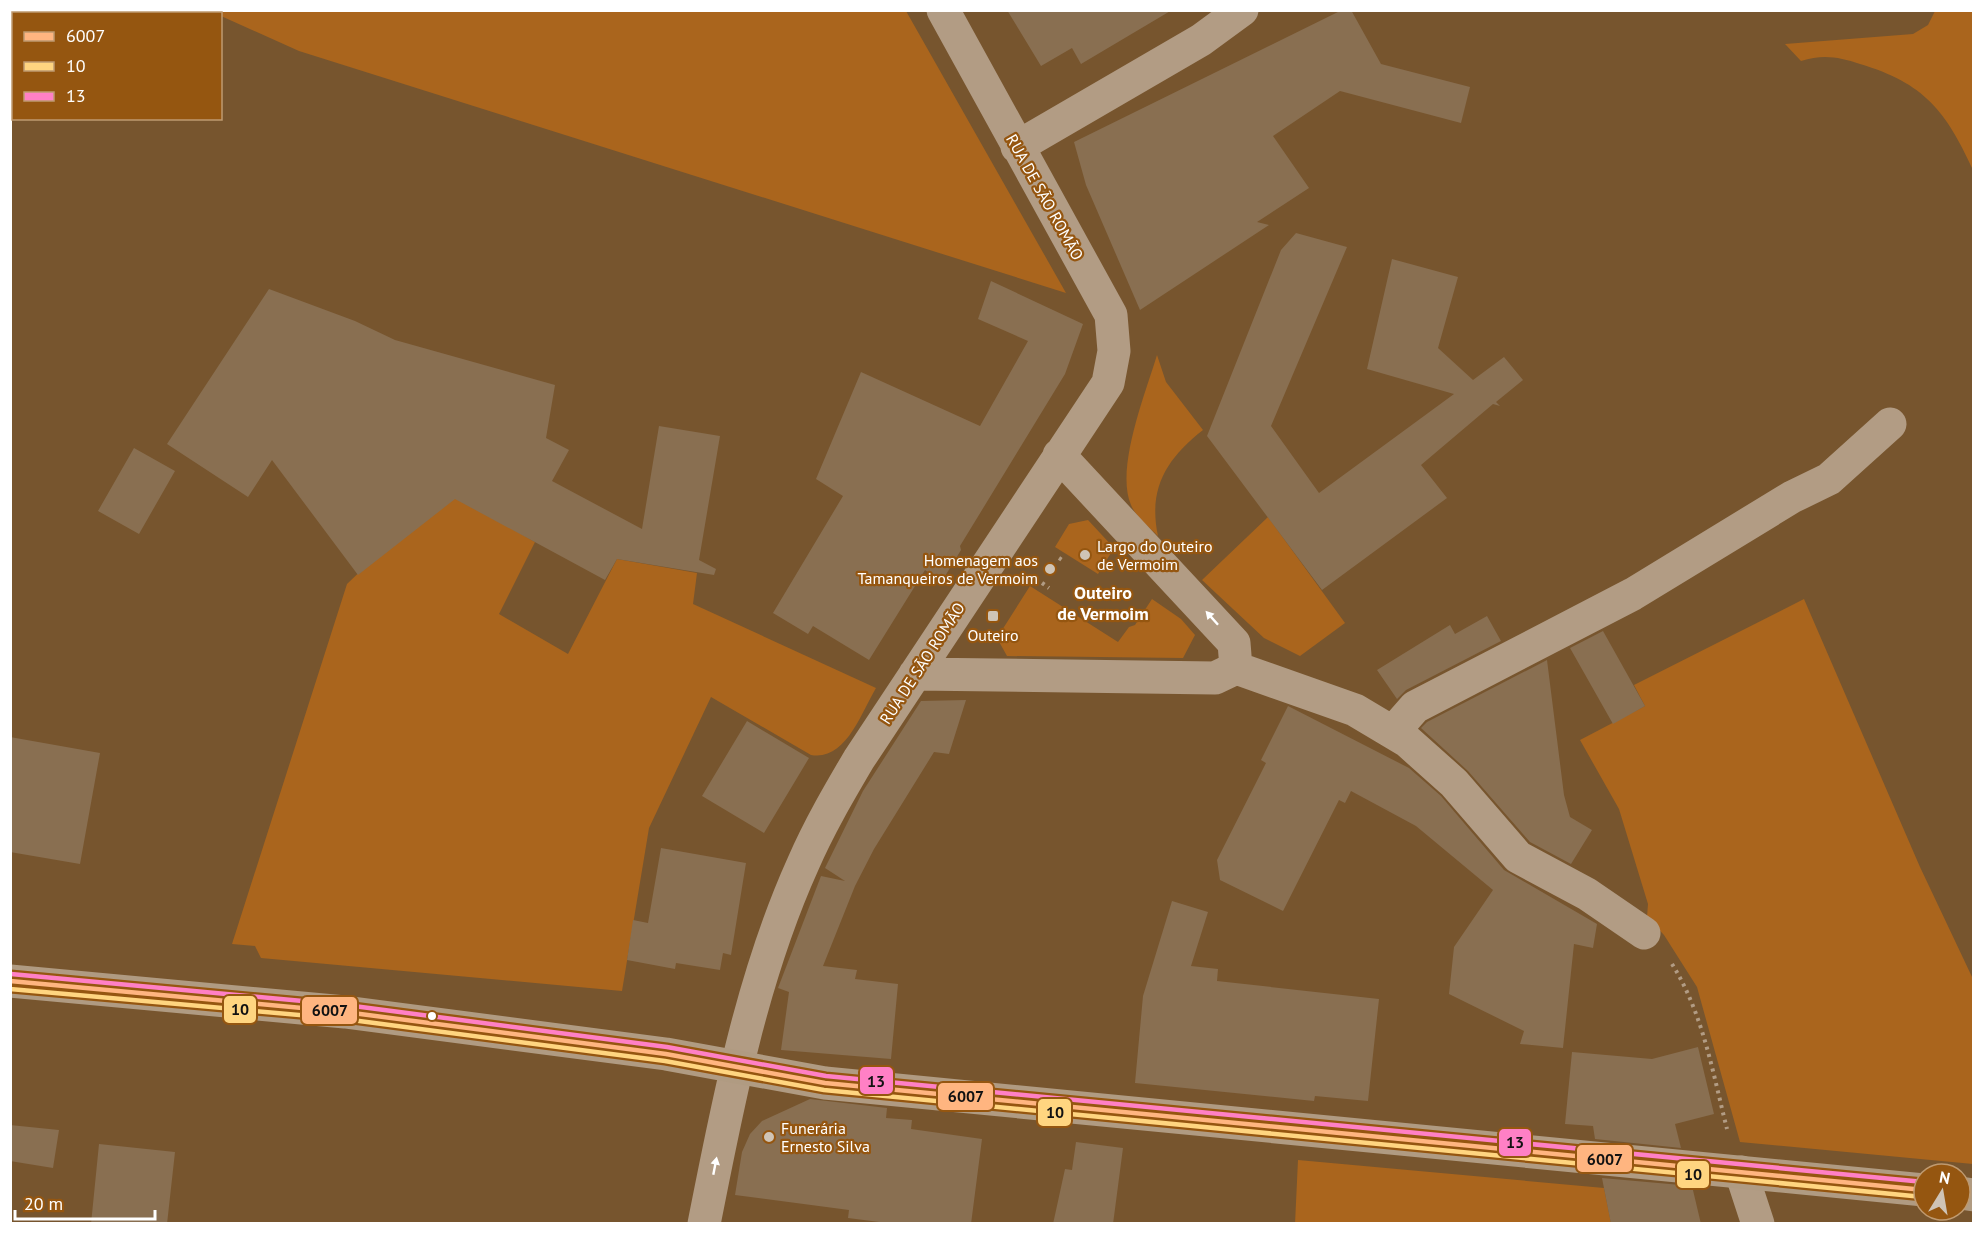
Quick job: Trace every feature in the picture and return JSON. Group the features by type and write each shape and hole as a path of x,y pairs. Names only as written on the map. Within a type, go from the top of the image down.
{"main road":[{"path":"10,981 345,1012 666,1054 738,1069 825,1083 1912,1189"}],"street":[{"name":"RUA DE SÃO ROMÃO","path":"704,1224 758,984 802,865 835,800 915,674 1108,383 1114,351 1111,315 943,10"},
{"path":"1017,147 1201,40 1242,10"},
{"path":"1394,732 1415,707 1632,594 1792,497 1829,479 1890,424"},
{"path":"1059,455 1106,509 1182,585 1234,643 1236,668"},
{"path":"915,674 1215,678 1236,668 1355,710 1407,741 1454,783 1490,828 1518,857 1587,894 1644,933"},
{"path":"1741,1172 1758,1224"}],"path":[{"path":"1059,558 1065,562"},
{"path":"1042,584 1049,588"},
{"path":"1644,933 1668,958 1685,984 1708,1051 1728,1130"}],"shaded area":[{"path":"208,11 906,11 1066,293 299,51 222,16 222,12"},
{"path":"1935,11 1973,11 1973,170 1953,131 1930,102 1917,90 1882,72 1845,60 1824,57 1801,61 1785,44 1913,34 1928,25"},
{"path":"1157,355 1166,382 1203,430 1179,452 1163,476 1156,504 1158,536 1133,509 1127,489 1129,451"},
{"path":"445,490 535,542 499,614 568,654 617,559 697,573 693,604 876,688 851,733 834,751 823,755 811,755 711,697 649,828 622,991 261,958 255,946 232,944 347,584"},
{"path":"1268,517 1345,623 1300,656 1264,638 1202,580"},
{"path":"1088,520 1114,548 1098,574 1055,547 1069,524"},
{"path":"1030,586 1118,642 1129,627 1135,625 1152,599 1181,619 1195,635 1183,658 1007,656 997,638"},
{"path":"1804,599 1920,867 1973,979 1973,1164 1972,1162 1740,1142 1697,987 1664,935 1647,917 1648,904 1619,809 1580,740 1645,706 1634,685"},
{"path":"1298,1160 1604,1188 1611,1223 1295,1224"}],"building":[{"path":"1007,10 1172,10 1081,64 1072,48 1041,66"},
{"path":"1342,10 1351,10 1381,64 1470,87 1461,123 1340,91 1273,136 1309,188 1257,222 1269,225 1140,310 1086,185 1074,142"},
{"path":"1296,233 1347,247 1271,426 1319,493 1454,394 1367,369 1392,259 1458,277 1438,348 1473,380 1504,357 1523,380 1496,402 1500,406 1493,404 1421,465 1447,498 1322,590 1207,436 1281,250"},
{"path":"991,281 1083,324 1065,374 960,546 961,550 942,581 925,570 869,660 813,626 808,634 773,613 843,496 816,479 861,372 980,426 1028,341 978,319"},
{"path":"269,289 355,321 395,340 555,385 546,438 569,450 552,481 642,529 659,426 720,436 699,560 716,569 714,575 617,559 605,580 455,499 358,575 272,460 248,497 167,444"},
{"path":"134,448 175,471 139,534 98,511"},
{"path":"1487,616 1501,641 1406,690 1397,699 1377,670 1450,625 1455,634"},
{"path":"1603,631 1645,706 1613,724 1570,648"},
{"path":"1547,660 1564,795 1570,817 1592,830 1571,864 1530,842 1468,771 1421,728 1427,722"},
{"path":"966,700 949,754 934,752 874,849 855,886 823,966 857,970 855,979 898,984 891,1059 781,1050 789,992 778,988 821,876 845,881 825,868 863,791 921,701"},
{"path":"1288,706 1409,768 1441,796 1504,870 1597,924 1593,948 1574,944 1563,1048 1520,1044 1524,1031 1449,994 1454,947 1493,890 1416,826 1351,791 1345,803 1339,800 1283,911 1220,880 1217,860 1266,763 1261,760"},
{"path":"747,721 809,758 764,833 702,796"},
{"path":"10,737 100,753 80,864 10,852"},
{"path":"661,848 746,863 731,955 723,953 720,970 676,963 675,969 627,960 633,920 648,923"},
{"path":"1172,901 1208,912 1191,966 1218,969 1217,981 1379,999 1368,1101 1315,1096 1314,1101 1135,1083 1143,996"},
{"path":"1698,1047 1714,1114 1675,1124 1681,1148 1595,1139 1593,1126 1565,1124 1572,1052 1652,1059"},
{"path":"810,1099 887,1108 886,1118 912,1120 911,1129 982,1139 971,1224 895,1224 848,1218 849,1210 735,1195 742,1152 750,1134 762,1121"},
{"path":"10,1125 59,1130 53,1168 10,1161"},
{"path":"1076,1142 1123,1148 1113,1224 1053,1224 1065,1169 1072,1170"},
{"path":"99,1144 175,1152 167,1224 91,1224"},
{"path":"1602,1178 1692,1186 1701,1224 1611,1224"}],"transit line":[{"name":"13","path":"11,974 346,1005 667,1047 826,1076 1912,1181"},
{"name":"6007","path":"10,981 345,1012 666,1054 825,1083 1912,1189"},
{"name":"10","path":"10,989 344,1019 665,1061 824,1090 1912,1196"}],"place":[{"name":"Largo do Outeiro de Vermoim","path":"1085,555"},
{"name":"Homenagem aos Tamanqueiros de Vermoim","path":"1050,569"},
{"name":"Outeiro","path":"993,616"},
{"name":"Funerária Ernesto Silva","path":"769,1137"}],"district":[{"name":"Outeiro de Vermoim","path":"1103,602"}]}
